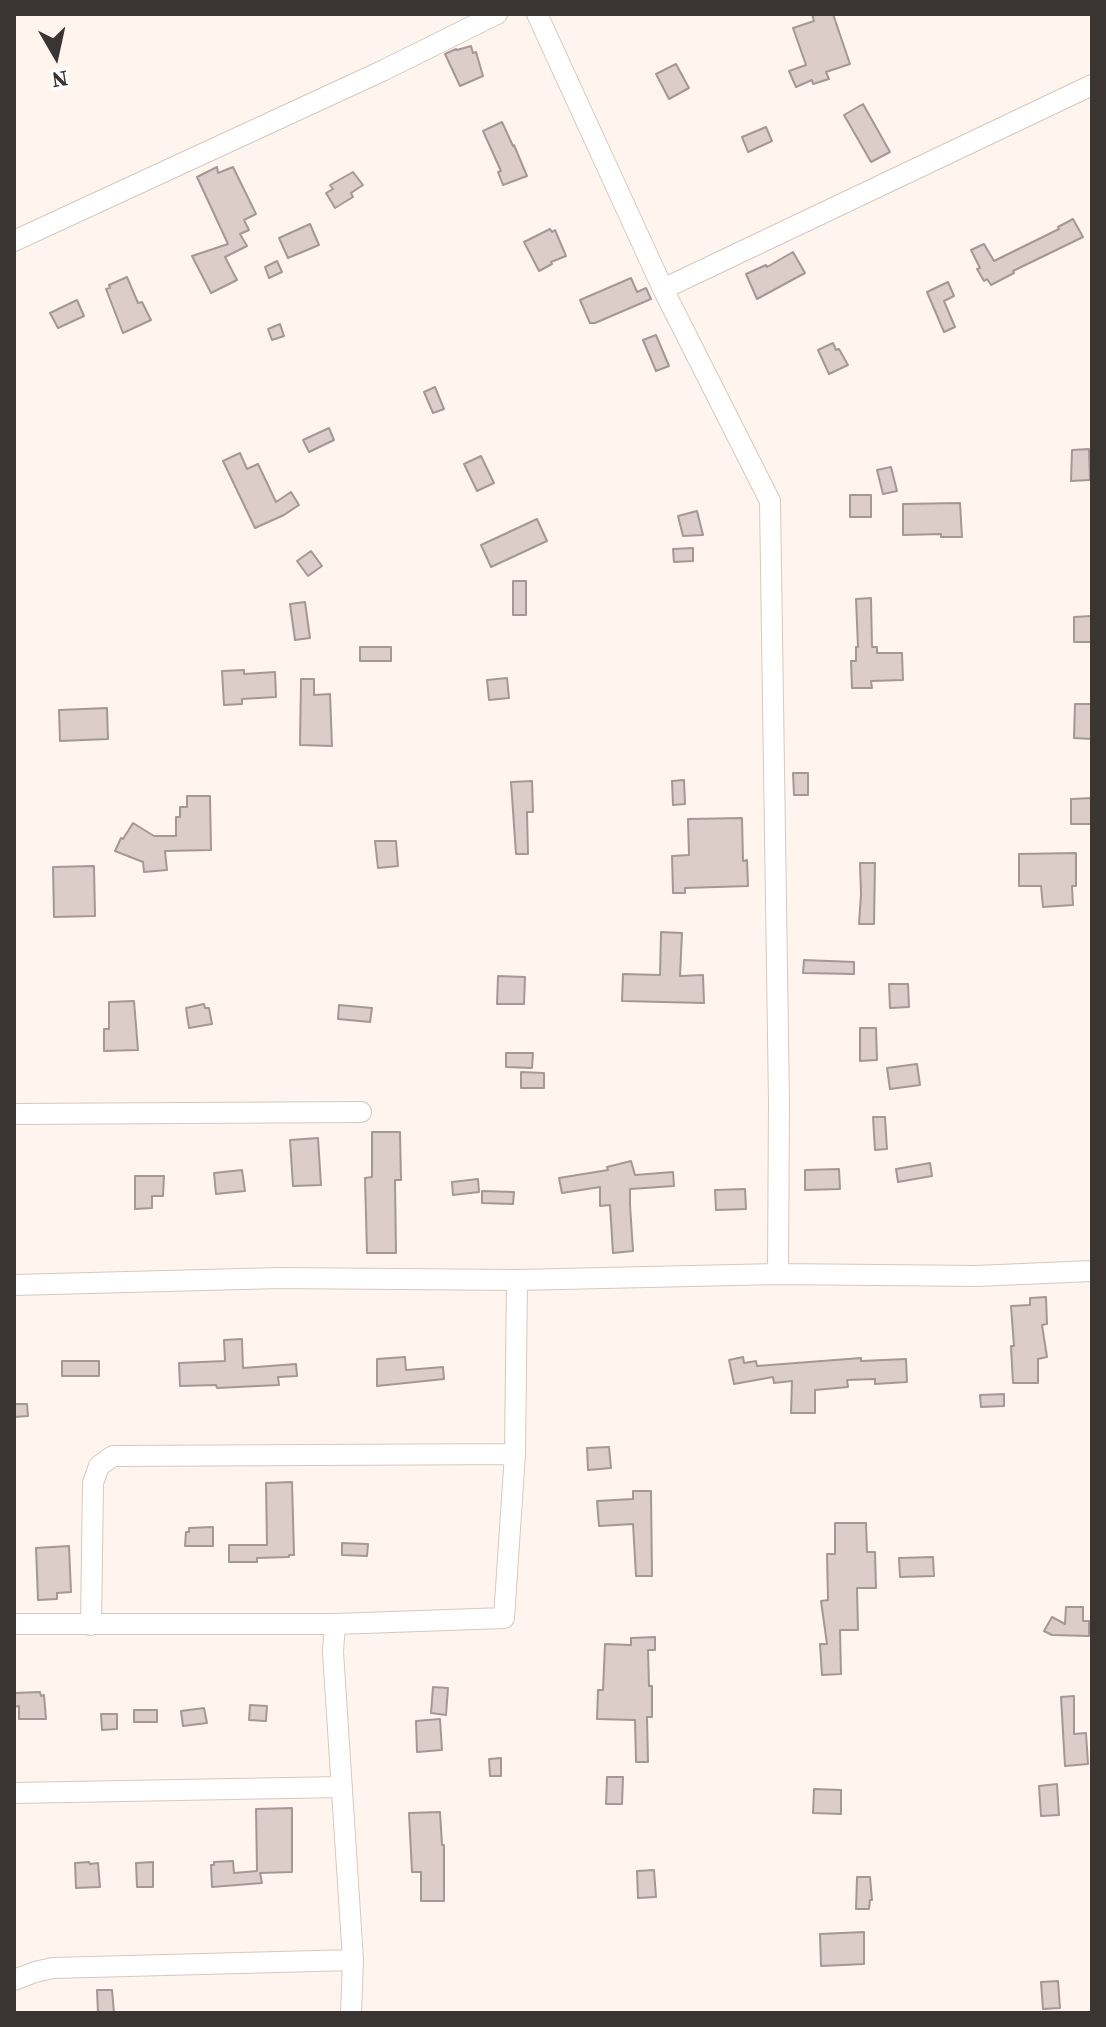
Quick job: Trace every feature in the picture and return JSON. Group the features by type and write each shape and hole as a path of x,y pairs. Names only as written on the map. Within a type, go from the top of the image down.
{"street":[{"path":"14,241 382,71 497,14"},
{"path":"537,14 663,289 770,501 779,1102 778,1274"},
{"path":"663,289 1092,85"},
{"path":"14,1114 361,1112"},
{"path":"14,1285 280,1278 517,1280 778,1274 976,1276 1092,1271"},
{"path":"14,1624 335,1624 504,1618 515,1454 517,1280"},
{"path":"91,1625 94,1474 113,1456 515,1454"},
{"path":"335,1624 333,1652 353,1960 351,2013"},
{"path":"14,1793 342,1787"},
{"path":"14,1980 53,1968 353,1960"}],"building":[{"path":"812,14 833,14 850,64 826,72 829,79 813,84 812,80 796,87 789,71 806,65 793,28 814,21"},
{"path":"471,46 473,53 476,52 483,76 460,86 445,54"},
{"path":"676,64 689,88 669,99 656,74"},
{"path":"863,104 890,152 871,162 844,115"},
{"path":"502,122 527,176 503,185 498,172 501,171 483,131"},
{"path":"766,127 772,141 748,152 742,137"},
{"path":"217,167 218,173 233,167 256,214 244,220 249,230 240,234 247,246 225,257 237,280 211,293 192,256 228,244 197,177"},
{"path":"353,172 363,185 351,193 353,197 335,208 326,193 333,189 330,185"},
{"path":"1073,219 1083,237 991,285 987,279 984,281 971,250 984,244 994,261"},
{"path":"310,224 319,245 288,258 279,238"},
{"path":"550,229 552,232 555,230 566,256 539,271 524,242"},
{"path":"793,252 805,273 757,299 746,274 767,267"},
{"path":"277,261 282,272 269,278 265,267"},
{"path":"127,277 138,303 142,302 151,320 123,333 106,289"},
{"path":"631,278 637,292 646,288 651,299 590,323 580,300"},
{"path":"948,282 954,296 944,301 955,327 944,332 927,292"},
{"path":"77,300 84,316 58,328 50,313"},
{"path":"280,324 284,336 272,340 268,329"},
{"path":"656,335 669,366 656,371 643,340"},
{"path":"833,343 848,365 829,374 818,350"},
{"path":"435,387 444,409 433,413 424,392"},
{"path":"329,428 334,440 309,452 303,440"},
{"path":"1089,449 1090,480 1071,481 1072,450"},
{"path":"240,453 247,469 258,464 276,502 291,492 299,505 255,528 223,461"},
{"path":"481,456 494,483 477,491 464,464"},
{"path":"891,467 897,491 883,494 877,470"},
{"path":"850,495 871,495 871,517 850,517"},
{"path":"960,503 962,537 903,535 903,504"},
{"path":"697,511 703,535 683,536 678,516"},
{"path":"537,519 547,541 491,567 481,545"},
{"path":"693,548 693,561 674,562 673,549"},
{"path":"311,551 322,566 308,576 297,561"},
{"path":"513,581 526,581 526,615 513,615"},
{"path":"871,598 872,647 877,647 877,653 902,653 903,680 871,681 872,688 852,688 851,661 856,661 858,647 856,599"},
{"path":"305,602 310,638 295,640 290,604"},
{"path":"1091,616 1091,642 1074,642 1074,617"},
{"path":"360,647 391,647 391,661 360,661"},
{"path":"244,670 244,674 275,672 276,697 242,699 242,704 224,705 222,671"},
{"path":"507,678 509,698 489,700 487,680"},
{"path":"301,679 314,679 314,695 330,694 332,746 300,745"},
{"path":"1075,704 1092,704 1092,739 1074,738"},
{"path":"107,708 108,739 60,741 59,710"},
{"path":"793,773 808,773 808,795 794,795"},
{"path":"684,780 685,804 673,805 672,781"},
{"path":"532,781 533,812 527,812 528,854 516,854 511,782"},
{"path":"187,796 210,796 211,850 165,851 167,870 144,872 143,862 115,851 133,823 154,836 176,836 176,817 180,817 180,807 187,807"},
{"path":"1092,798 1092,824 1071,824 1071,799"},
{"path":"742,818 743,861 747,860 748,886 685,888 685,893 673,893 672,856 689,855 688,819"},
{"path":"375,841 396,841 398,866 378,868"},
{"path":"1076,853 1073,905 1043,907 1041,886 1019,886 1019,854"},
{"path":"860,863 875,863 874,924 859,924"},
{"path":"94,866 95,916 54,917 53,867"},
{"path":"661,932 682,933 680,976 703,975 704,1003 622,1001 623,974 660,975"},
{"path":"804,960 854,962 854,974 803,973"},
{"path":"498,976 525,977 524,1004 497,1004"},
{"path":"889,984 908,984 909,1007 890,1008"},
{"path":"134,1001 138,1050 104,1051 104,1029 109,1029 109,1002"},
{"path":"204,1004 205,1008 209,1008 212,1024 189,1028 186,1008"},
{"path":"339,1005 372,1008 370,1022 338,1019"},
{"path":"860,1028 876,1028 877,1060 860,1061"},
{"path":"506,1053 533,1053 532,1068 506,1067"},
{"path":"917,1064 920,1085 890,1089 887,1068"},
{"path":"521,1072 544,1073 544,1088 521,1088"},
{"path":"873,1117 885,1117 887,1149 875,1150"},
{"path":"372,1132 400,1132 401,1180 395,1180 396,1253 367,1253 365,1178 372,1177"},
{"path":"318,1138 321,1185 293,1186 290,1140"},
{"path":"631,1161 635,1175 673,1172 674,1186 630,1189 633,1251 613,1253 610,1205 600,1206 600,1187 562,1193 559,1178 608,1170 607,1167"},
{"path":"930,1163 932,1176 898,1182 896,1169"},
{"path":"839,1169 840,1189 805,1190 805,1170"},
{"path":"242,1170 245,1191 216,1194 214,1173"},
{"path":"135,1176 164,1176 163,1196 152,1196 152,1208 135,1209"},
{"path":"478,1179 479,1192 453,1195 452,1182"},
{"path":"745,1189 746,1209 716,1210 715,1190"},
{"path":"482,1191 514,1192 513,1204 482,1203"},
{"path":"1046,1297 1047,1324 1042,1325 1047,1357 1038,1359 1038,1383 1013,1383 1011,1306 1030,1305 1030,1298"},
{"path":"242,1339 243,1368 296,1364 297,1376 278,1377 279,1385 180,1386 179,1363 225,1361 224,1340"},
{"path":"405,1357 406,1370 443,1367 444,1379 377,1386 377,1359"},
{"path":"743,1357 744,1363 756,1361 757,1366 861,1358 861,1361 906,1359 907,1382 875,1384 875,1379 847,1380 848,1387 815,1390 815,1413 791,1413 792,1381 774,1383 773,1377 734,1384 729,1360"},
{"path":"62,1361 99,1361 99,1376 62,1376"},
{"path":"1004,1394 1004,1406 981,1407 980,1395"},
{"path":"14,1404 27,1404 28,1416 14,1417"},
{"path":"609,1447 611,1468 588,1470 587,1448"},
{"path":"292,1482 294,1555 257,1558 257,1562 229,1562 229,1545 267,1545 266,1483"},
{"path":"633,1491 651,1491 652,1576 636,1576 633,1524 599,1526 597,1501 633,1499"},
{"path":"835,1523 866,1523 867,1552 875,1552 876,1588 857,1588 858,1630 840,1630 841,1674 822,1675 820,1644 827,1644 821,1601 828,1600 827,1554 835,1554"},
{"path":"213,1527 213,1546 185,1546 189,1528"},
{"path":"342,1543 368,1544 367,1556 342,1555"},
{"path":"69,1546 71,1592 57,1593 57,1599 38,1600 36,1548"},
{"path":"933,1557 934,1576 900,1577 899,1558"},
{"path":"1066,1607 1083,1607 1083,1621 1089,1621 1089,1636 1052,1635 1044,1631 1052,1617 1065,1624"},
{"path":"655,1637 655,1650 648,1650 652,1717 647,1717 648,1762 636,1762 635,1720 597,1719 598,1690 603,1690 605,1644 631,1645 631,1638"},
{"path":"433,1687 448,1688 446,1715 431,1713"},
{"path":"40,1692 41,1696 44,1695 46,1719 19,1719 19,1706 14,1707 14,1693"},
{"path":"1074,1696 1074,1734 1086,1733 1088,1764 1065,1766 1061,1697"},
{"path":"250,1705 267,1706 266,1721 249,1720"},
{"path":"204,1708 207,1723 183,1726 181,1711"},
{"path":"134,1710 157,1710 157,1722 134,1722"},
{"path":"101,1714 117,1714 117,1729 102,1730"},
{"path":"440,1719 442,1750 417,1752 416,1721"},
{"path":"501,1758 501,1776 490,1776 489,1759"},
{"path":"607,1777 623,1777 622,1804 606,1804"},
{"path":"1057,1784 1059,1815 1041,1816 1039,1786"},
{"path":"814,1789 841,1790 841,1814 813,1813"},
{"path":"292,1808 292,1872 260,1873 262,1883 212,1887 211,1865 214,1862 233,1861 234,1873 257,1871 256,1809"},
{"path":"440,1812 444,1845 444,1901 421,1901 421,1872 412,1872 409,1813"},
{"path":"153,1862 153,1887 137,1887 136,1863"},
{"path":"75,1863 98,1863 100,1887 76,1888"},
{"path":"654,1870 656,1897 638,1898 637,1871"},
{"path":"857,1877 870,1877 872,1900 869,1909 856,1909"},
{"path":"864,1932 864,1964 821,1966 820,1934"},
{"path":"1058,1981 1060,2008 1043,2009 1041,1982"},
{"path":"97,1990 112,1990 114,2013 98,2013"}]}
